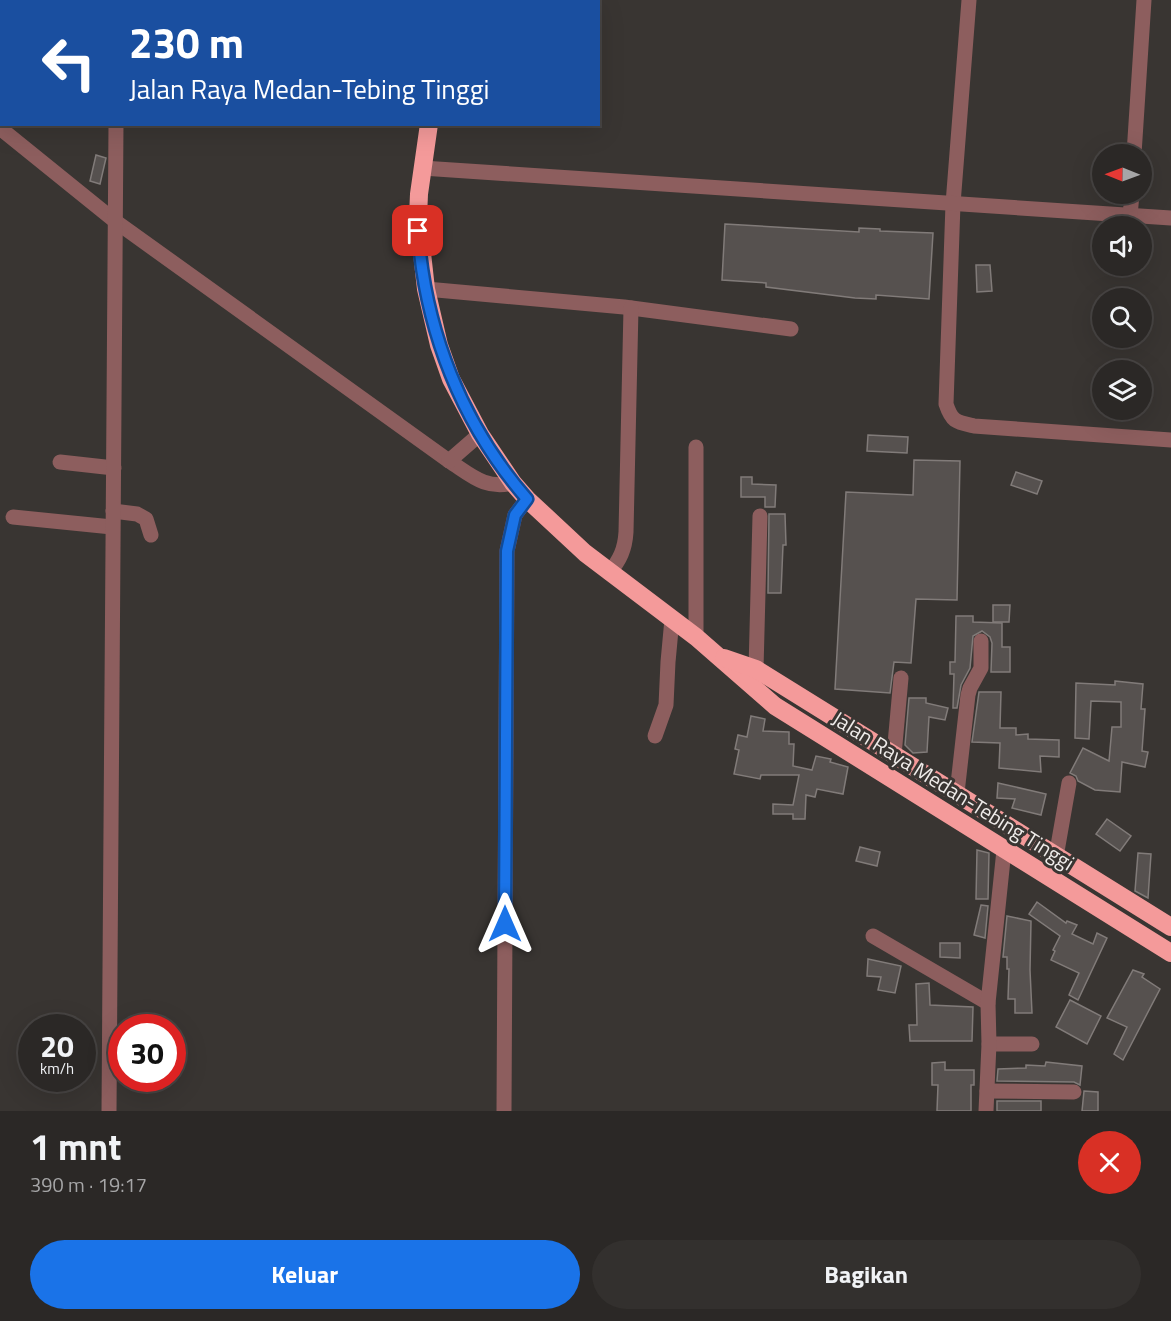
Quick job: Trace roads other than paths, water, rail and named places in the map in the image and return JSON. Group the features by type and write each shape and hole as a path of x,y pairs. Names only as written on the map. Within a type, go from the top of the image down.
{"highway":[{"name":"Jalan Raya Medan-Tebing Tinggi","path":"429,126 418,217 426,289 439,345 451,379 480,434 513,483 527,499 585,554 696,637 775,706 1171,953"},
{"name":"Jalan Raya Medan-Tebing Tinggi","path":"719,656 756,669 1171,927"}],"street":[{"path":"969,0 953,204 946,404 950,416 957,422 974,426 1171,440"},
{"path":"1135,144 1144,0"},
{"path":"109,1111 116,126"},
{"path":"0,128 115,220 449,461 484,484 499,486 513,483"},
{"path":"422,168 1130,216 1131,204"},
{"path":"1152,217 1171,218"},
{"path":"426,289 631,308 791,329"},
{"path":"609,573 621,556 626,532 631,308"},
{"path":"449,461 480,434"},
{"path":"696,447 696,637"},
{"path":"60,462 114,468"},
{"path":"504,1111 507,551 515,515 527,499"},
{"path":"113,511 137,514 146,519 151,535"},
{"path":"756,669 760,516"},
{"path":"13,517 112,527"},
{"path":"655,736 666,705 672,619"},
{"path":"957,793 968,695 981,668 981,641"},
{"path":"894,755 902,678"},
{"path":"1056,857 1069,783"},
{"path":"986,1111 988,1003 1004,850"},
{"path":"873,936 988,1003"},
{"path":"989,1044 1032,1044"},
{"path":"987,1090 1074,1092"}]}
